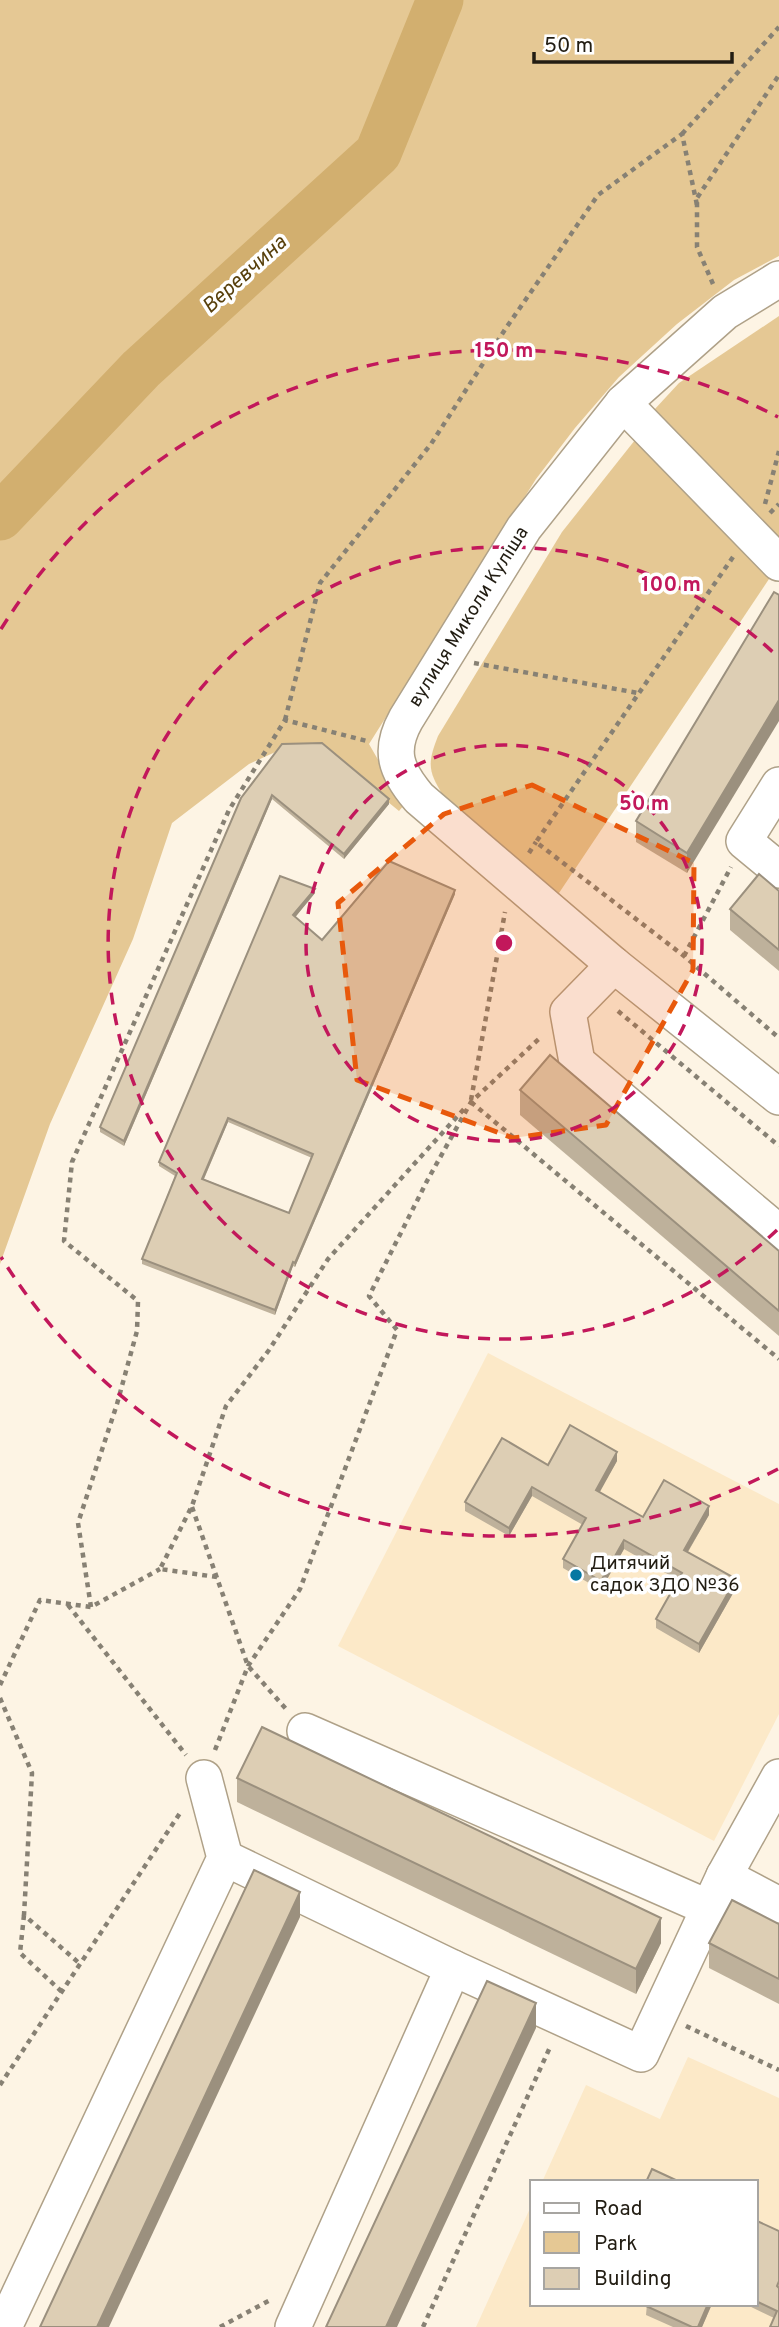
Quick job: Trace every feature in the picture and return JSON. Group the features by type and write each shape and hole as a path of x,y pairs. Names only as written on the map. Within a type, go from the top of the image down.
{"street":[{"name":"вулиця Миколи Куліша","path":"395,748 398,734 524,528 623,403 725,312 779,279"},
{"path":"623,403 755,528 779,563"},
{"path":"395,748 397,765 419,798 512,877 591,988 779,1097"},
{"path":"779,785 744,841 779,870"},
{"path":"591,988 577,1062 779,1233"},
{"path":"305,1731 709,1909"},
{"path":"225,1858 453,1968 641,2054 724,1876 779,1777"},
{"path":"4,2327 225,1858 204,1778"},
{"path":"724,1876 779,1905"},
{"path":"293,2327 453,1968"}],"path":[{"path":"91,1607 78,1523 121,1392 136,1331 138,1301 65,1241 72,1162 229,810 285,720 320,583 431,444 506,328 598,195 682,134 779,27"},
{"path":"725,312 697,247 697,198 779,75"},
{"path":"682,134 697,205"},
{"path":"755,528 779,451"},
{"path":"779,504 755,528 638,692 536,842 684,956 779,1038"},
{"path":"444,657 638,692"},
{"path":"285,720 395,748"},
{"path":"684,956 744,841"},
{"path":"0,2085 204,1778 248,1666 300,1589 397,1330 369,1297 427,1181 471,1102 512,877"},
{"path":"0,1685 40,1600 91,1607 160,1569 192,1506 226,1406 269,1350 328,1259 471,1102 591,988 779,1146"},
{"path":"471,1102 779,1359"},
{"path":"192,1506 248,1666 305,1731"},
{"path":"160,1569 217,1577"},
{"path":"68,1604 204,1778"},
{"path":"0,1698 32,1773 20,1952 61,1991"},
{"path":"24,1915 79,1963"},
{"path":"660,2014 779,2070"},
{"path":"423,2327 563,2018"},
{"path":"220,2327 316,2275"}],"highlighted area":[{"path":"532,785 694,863 693,970 606,1125 513,1138 357,1080 338,903 444,814"}],"shaded area":[{"name":"Дитячий садок ЗДО №36","path":"488,1353 779,1504 779,1714 714,1841 338,1646"},
{"path":"688,2057 779,2098 779,2327 476,2327 530,2208 530,2306 758,2306 758,2180 543,2180 586,2085 660,2119"}],"green space":[{"path":"0,0 779,0 779,256 734,280 677,324 619,377 536,479 369,744 404,805 399,811 322,748 282,749 249,764 172,823 133,939 50,1124 0,1264"},
{"path":"779,316 779,555 654,410 679,383"},
{"path":"635,440 773,573 557,896 444,797 432,774 432,754 438,736 562,532"}],"building":[{"path":"774,592 779,595 779,700 687,853 636,821"},
{"path":"322,743 389,799 344,854 272,795 124,1141 100,1127 241,798 282,744"},
{"path":"389,861 455,890 295,1263 293,1262 275,1310 142,1259 177,1173 159,1162 280,876 315,889 293,915 322,940","holes":["228,1118 313,1154 289,1213 202,1179"]},
{"path":"759,874 779,891 779,950 730,909"},
{"path":"550,1055 779,1251 779,1311 520,1090"},
{"path":"570,1425 617,1452 596,1490 643,1517 664,1480 709,1506 684,1550 736,1579 699,1644 656,1619 682,1573 624,1540 601,1581 563,1559 586,1518 532,1487 509,1528 465,1502 502,1438 548,1465"},
{"path":"262,1727 661,1918 636,1969 237,1778"},
{"path":"254,1870 300,1892 97,2327 40,2327"},
{"path":"732,1900 779,1924 779,1979 709,1943"},
{"path":"487,1981 536,2003 386,2327 326,2327"},
{"path":"652,2169 676,2180 647,2180"},
{"path":"758,2221 779,2231 779,2327 770,2327 777,2311 758,2302"},
{"path":"646,2306 707,2306 698,2327 692,2327"}],"waterway":[{"name":"Веревчина","path":"0,517 141,369 378,153 440,0"}],"place":[{"name":"Дитячий садок ЗДО №36","path":"576,1575"}]}
